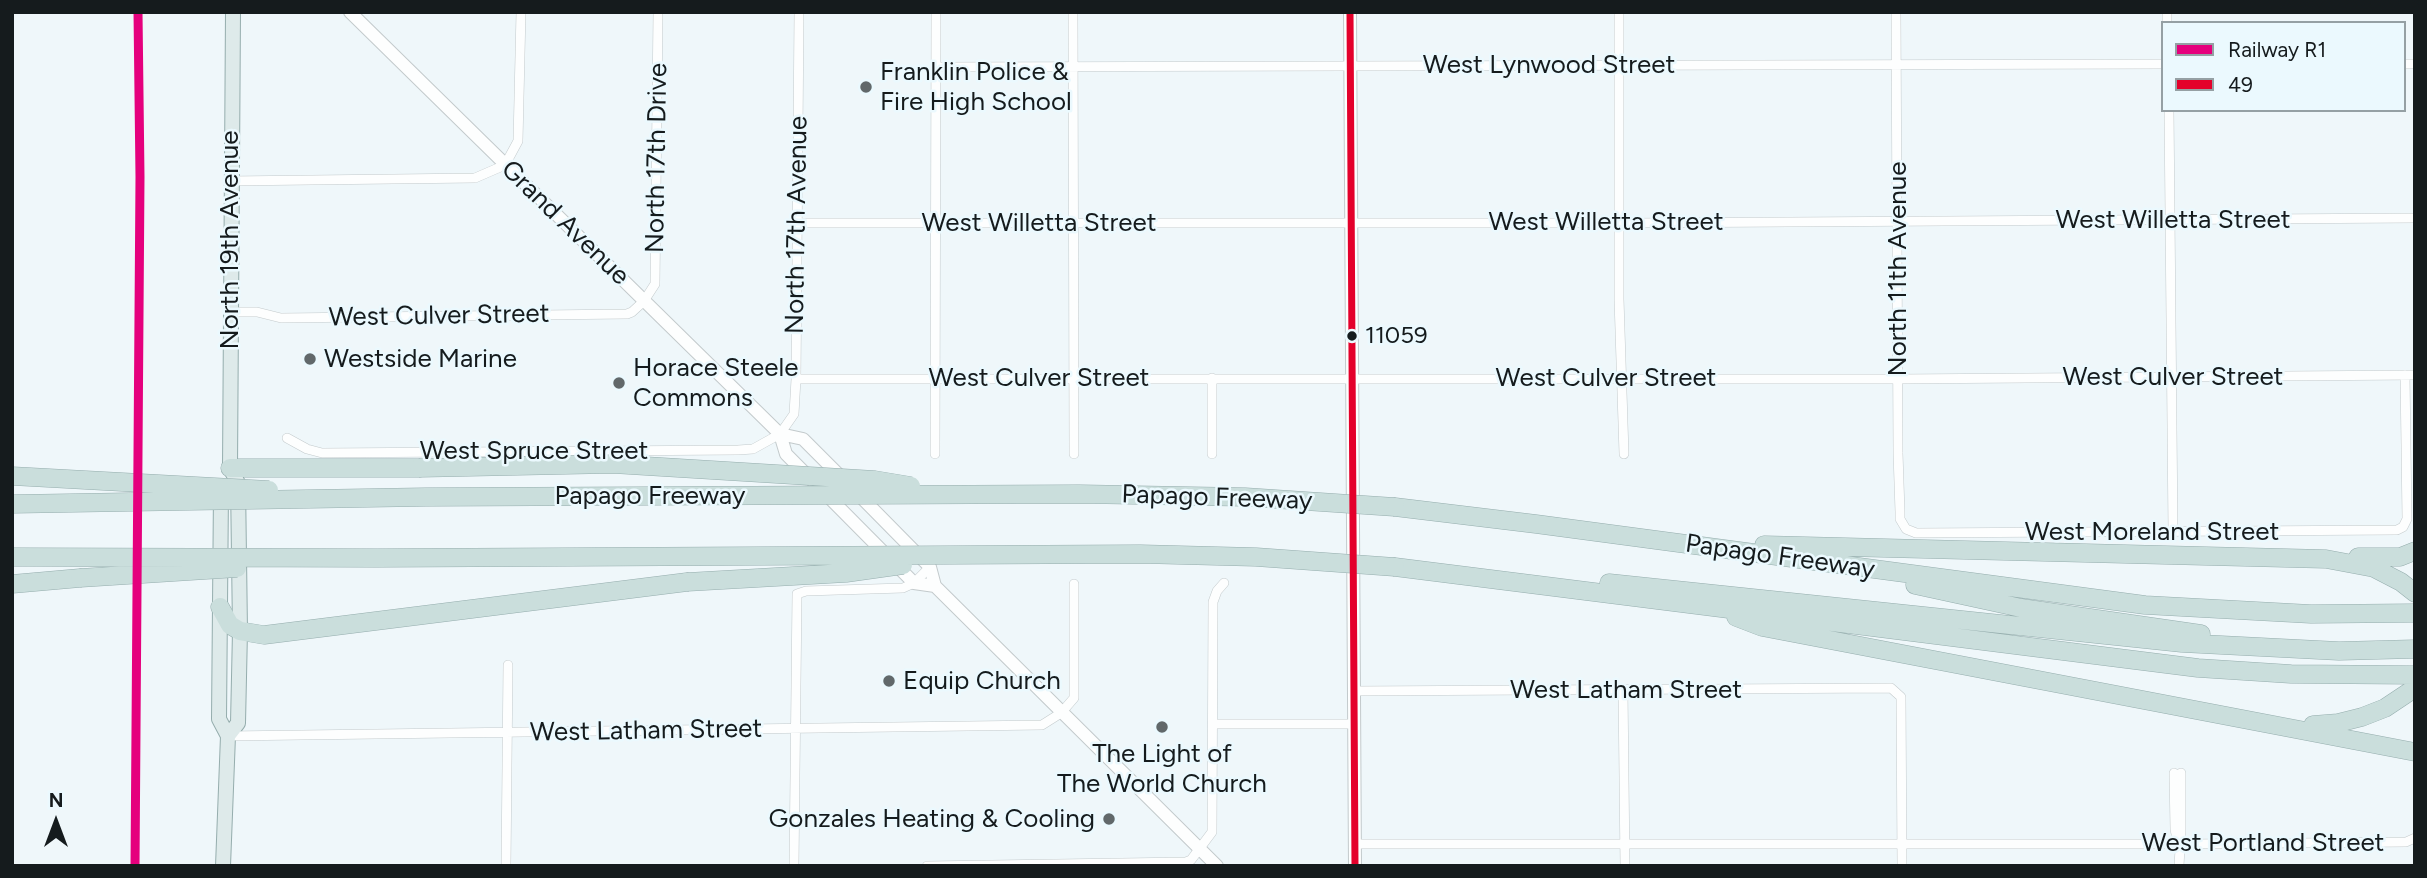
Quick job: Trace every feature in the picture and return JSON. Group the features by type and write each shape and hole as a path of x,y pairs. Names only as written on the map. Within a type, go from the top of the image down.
{"highway":[{"path":"230,468 613,464 875,480 963,494"},
{"path":"12,476 426,497"},
{"name":"Papago Freeway","path":"12,504 426,497 1210,495 1395,508 2194,609 2311,614 2415,613"},
{"path":"1673,542 2326,559 2362,564 2408,587"},
{"path":"2326,559 2343,556 2400,557 2415,551"},
{"path":"12,557 1199,555 1395,567 1487,577 2198,668 2305,675 2415,675"},
{"path":"220,607 230,625 240,631 264,635 576,594 696,581 846,573 980,556"},
{"path":"13,584 377,558"},
{"path":"1829,564 1984,601 2202,634 2304,640 2415,639"},
{"path":"1487,577 1635,584 2182,643 2339,651 2415,649"},
{"path":"1707,606 1762,627 2415,752"},
{"path":"2261,721 2317,725 2338,723 2374,713 2415,688"}],"main road":[{"name":"North 19th Avenue","path":"228,736 238,723 240,631 238,483 230,468 233,12"},
{"name":"Grand Avenue","path":"350,12 780,434 786,454 914,583"},
{"path":"1350,12 1355,866"},
{"name":"Grand Avenue","path":"780,434 803,439 930,567"},
{"name":"North 19th Avenue","path":"223,866 228,736 219,719 221,483 230,468"},
{"path":"930,567 935,586 1217,866"},
{"path":"914,583 935,586"}],"street":[{"path":"230,181 475,178 505,165 519,141 521,12"},
{"name":"North 17th Drive","path":"644,301 655,284 658,12"},
{"name":"North 17th Avenue","path":"780,434 794,414 796,379 799,12"},
{"path":"935,454 936,12"},
{"path":"1073,12 1074,454"},
{"path":"1619,12 1619,223 1624,454"},
{"name":"North 11th Avenue","path":"1896,12 1899,488 1902,524"},
{"name":"West Lynwood Street","path":"936,67 2161,64"},
{"path":"2169,112 2174,532"},
{"name":"West Willetta Street","path":"797,223 1619,223 2415,218"},
{"name":"West Culver Street","path":"230,312 256,312 281,318 627,314 644,301"},
{"name":"West Culver Street","path":"796,379 1898,379 2410,375"},
{"name":"West Moreland Street","path":"1902,524 1916,533 2397,530 2403,527 2407,519 2410,375"},
{"path":"1212,378 1212,454"},
{"name":"West Spruce Street","path":"287,438 307,449 322,453 738,450 753,449 780,434"},
{"path":"793,866 797,594 806,591 903,588 914,583 930,567"},
{"path":"927,866 1186,862 1200,849 1212,832 1213,602 1224,583"},
{"path":"1061,713 1074,698 1074,584"},
{"path":"506,866 508,665"},
{"name":"West Latham Street","path":"1353,691 1891,688 1901,697 1902,845"},
{"path":"1623,690 1625,866"},
{"name":"West Latham Street","path":"228,736 1042,725 1061,713"},
{"path":"1213,724 1353,724"},
{"path":"2177,773 2175,830 2179,844 2179,866"},
{"name":"West Portland Street","path":"1355,844 2179,844 2406,842 2415,838"},
{"path":"1902,845 1902,866"}],"rail line":[{"name":"R1","path":"135,866 140,177 138,12"}],"transit line":[{"name":"49","path":"1350,12 1355,866"}],"place":[{"name":"Franklin Police & Fire High School","path":"866,87"},
{"name":"11059","path":"1352,336"},
{"name":"Westside Marine","path":"310,359"},
{"name":"Horace Steele Commons","path":"619,383"},
{"name":"Equip Church","path":"889,681"},
{"name":"The Light of The World Church","path":"1162,727"},
{"name":"Gonzales Heating & Cooling","path":"1109,819"}]}
